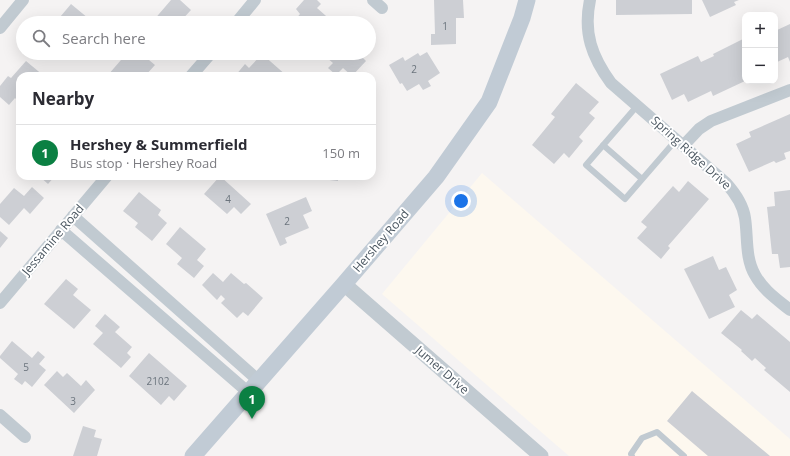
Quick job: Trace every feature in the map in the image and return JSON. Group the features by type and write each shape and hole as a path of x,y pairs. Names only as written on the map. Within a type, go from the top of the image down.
{"main road":[{"name":"Hershey Road","path":"193,456 436,177 489,102 522,18 527,0"}],"street":[{"path":"0,28 23,0"},
{"path":"242,16 255,0"},
{"path":"373,0 382,8"},
{"name":"Spring Ridge Drive","path":"590,0 587,23 589,40 594,57 602,71 611,84 726,183 735,194 745,217 748,256 754,274 763,286 790,310"},
{"path":"194,72 205,60"},
{"path":"679,143 711,121 790,90"},
{"name":"Jessamine Road","path":"0,303 104,180"},
{"path":"73,216 179,310 254,387"},
{"path":"61,230 168,323 254,387"},
{"name":"Jumer Drive","path":"344,284 541,456"},
{"path":"168,323 179,310"},
{"path":"0,416 25,437"}],"lane":[{"path":"637,106 586,165 625,199 642,179 679,143"},
{"path":"603,145 642,179"},
{"path":"632,456 631,454 642,438 657,432 684,456"}],"shaded area":[{"path":"482,173 790,439 790,456 569,456 382,294"}],"building":[{"path":"171,0 180,0 191,10 185,16 157,16"},
{"path":"304,0 317,0 321,4 317,8 326,16 298,16 300,14 296,9"},
{"path":"434,0 463,0 464,18 456,18 456,44 431,45 431,34 435,34"},
{"path":"616,0 692,0 692,14 616,15"},
{"path":"702,0 739,0 734,2 736,5 710,17"},
{"path":"71,4 86,16 61,16"},
{"path":"790,24 790,62 788,57 778,62 778,30"},
{"path":"742,40 742,82 713,96 711,91 688,102 684,94 672,100 660,74 698,56 701,62 714,56 713,54"},
{"path":"427,52 440,73 428,81 431,86 423,90 419,84 407,91 402,83 400,84 389,65 403,57 405,61 418,53 420,56"},
{"path":"121,60 149,60 155,65 149,72 111,72"},
{"path":"256,60 269,60 282,72 238,72 245,64 249,68"},
{"path":"329,60 366,61 356,72 348,72 343,68 339,72 333,72 328,68 333,63"},
{"path":"26,61 39,72 16,72"},
{"path":"16,72 16,99 15,98 9,105 0,97 0,86 8,76 11,78"},
{"path":"576,83 599,102 589,113 595,118 579,137 583,141 569,158 564,153 554,164 532,145 555,117 551,114"},
{"path":"790,114 790,151 784,153 786,159 776,163 774,161 749,172 736,144 751,137 749,132"},
{"path":"44,180 52,180 48,184"},
{"path":"216,180 224,180 251,204 241,214 234,207 227,214 204,194"},
{"path":"688,181 709,199 668,246 670,248 661,259 637,238 647,227 641,222 673,186 679,192"},
{"path":"32,187 44,198 30,214 24,208 9,225 0,217 0,204 14,188 24,196"},
{"path":"790,190 790,267 780,268 778,254 772,254 767,207 775,206 774,192"},
{"path":"139,192 161,210 158,215 167,223 152,241 135,227 138,223 123,211"},
{"path":"306,197 312,211 303,215 309,228 285,238 287,243 280,246 266,214"},
{"path":"180,227 206,249 197,260 204,266 194,278 177,264 182,258 166,244"},
{"path":"0,231 8,238 0,248"},
{"path":"713,256 719,270 726,267 737,290 729,295 735,307 709,319 684,269"},
{"path":"213,273 223,282 231,273 244,284 246,283 263,298 248,316 243,312 237,318 221,303 225,299 221,295 217,300 202,285"},
{"path":"66,279 78,289 73,295 91,310 74,329 44,304"},
{"path":"741,310 752,319 757,314 790,342 790,392 764,370 766,368 755,358 752,361 741,351 742,350 721,333"},
{"path":"105,314 120,327 115,332 132,347 127,353 131,357 121,368 93,344 103,333 95,326"},
{"path":"12,341 32,358 38,351 45,357 39,364 46,370 32,387 25,381 22,385 14,379 18,374 0,358"},
{"path":"149,353 187,386 174,401 169,396 161,405 129,376"},
{"path":"57,371 63,377 67,373 81,386 86,380 95,390 74,413 44,385"},
{"path":"692,391 770,456 708,456 667,421"},
{"path":"83,426 96,430 94,437 102,439 97,456 73,456"}],"place":[{"name":"Hershey & Summerfield","path":"252,419"}]}
